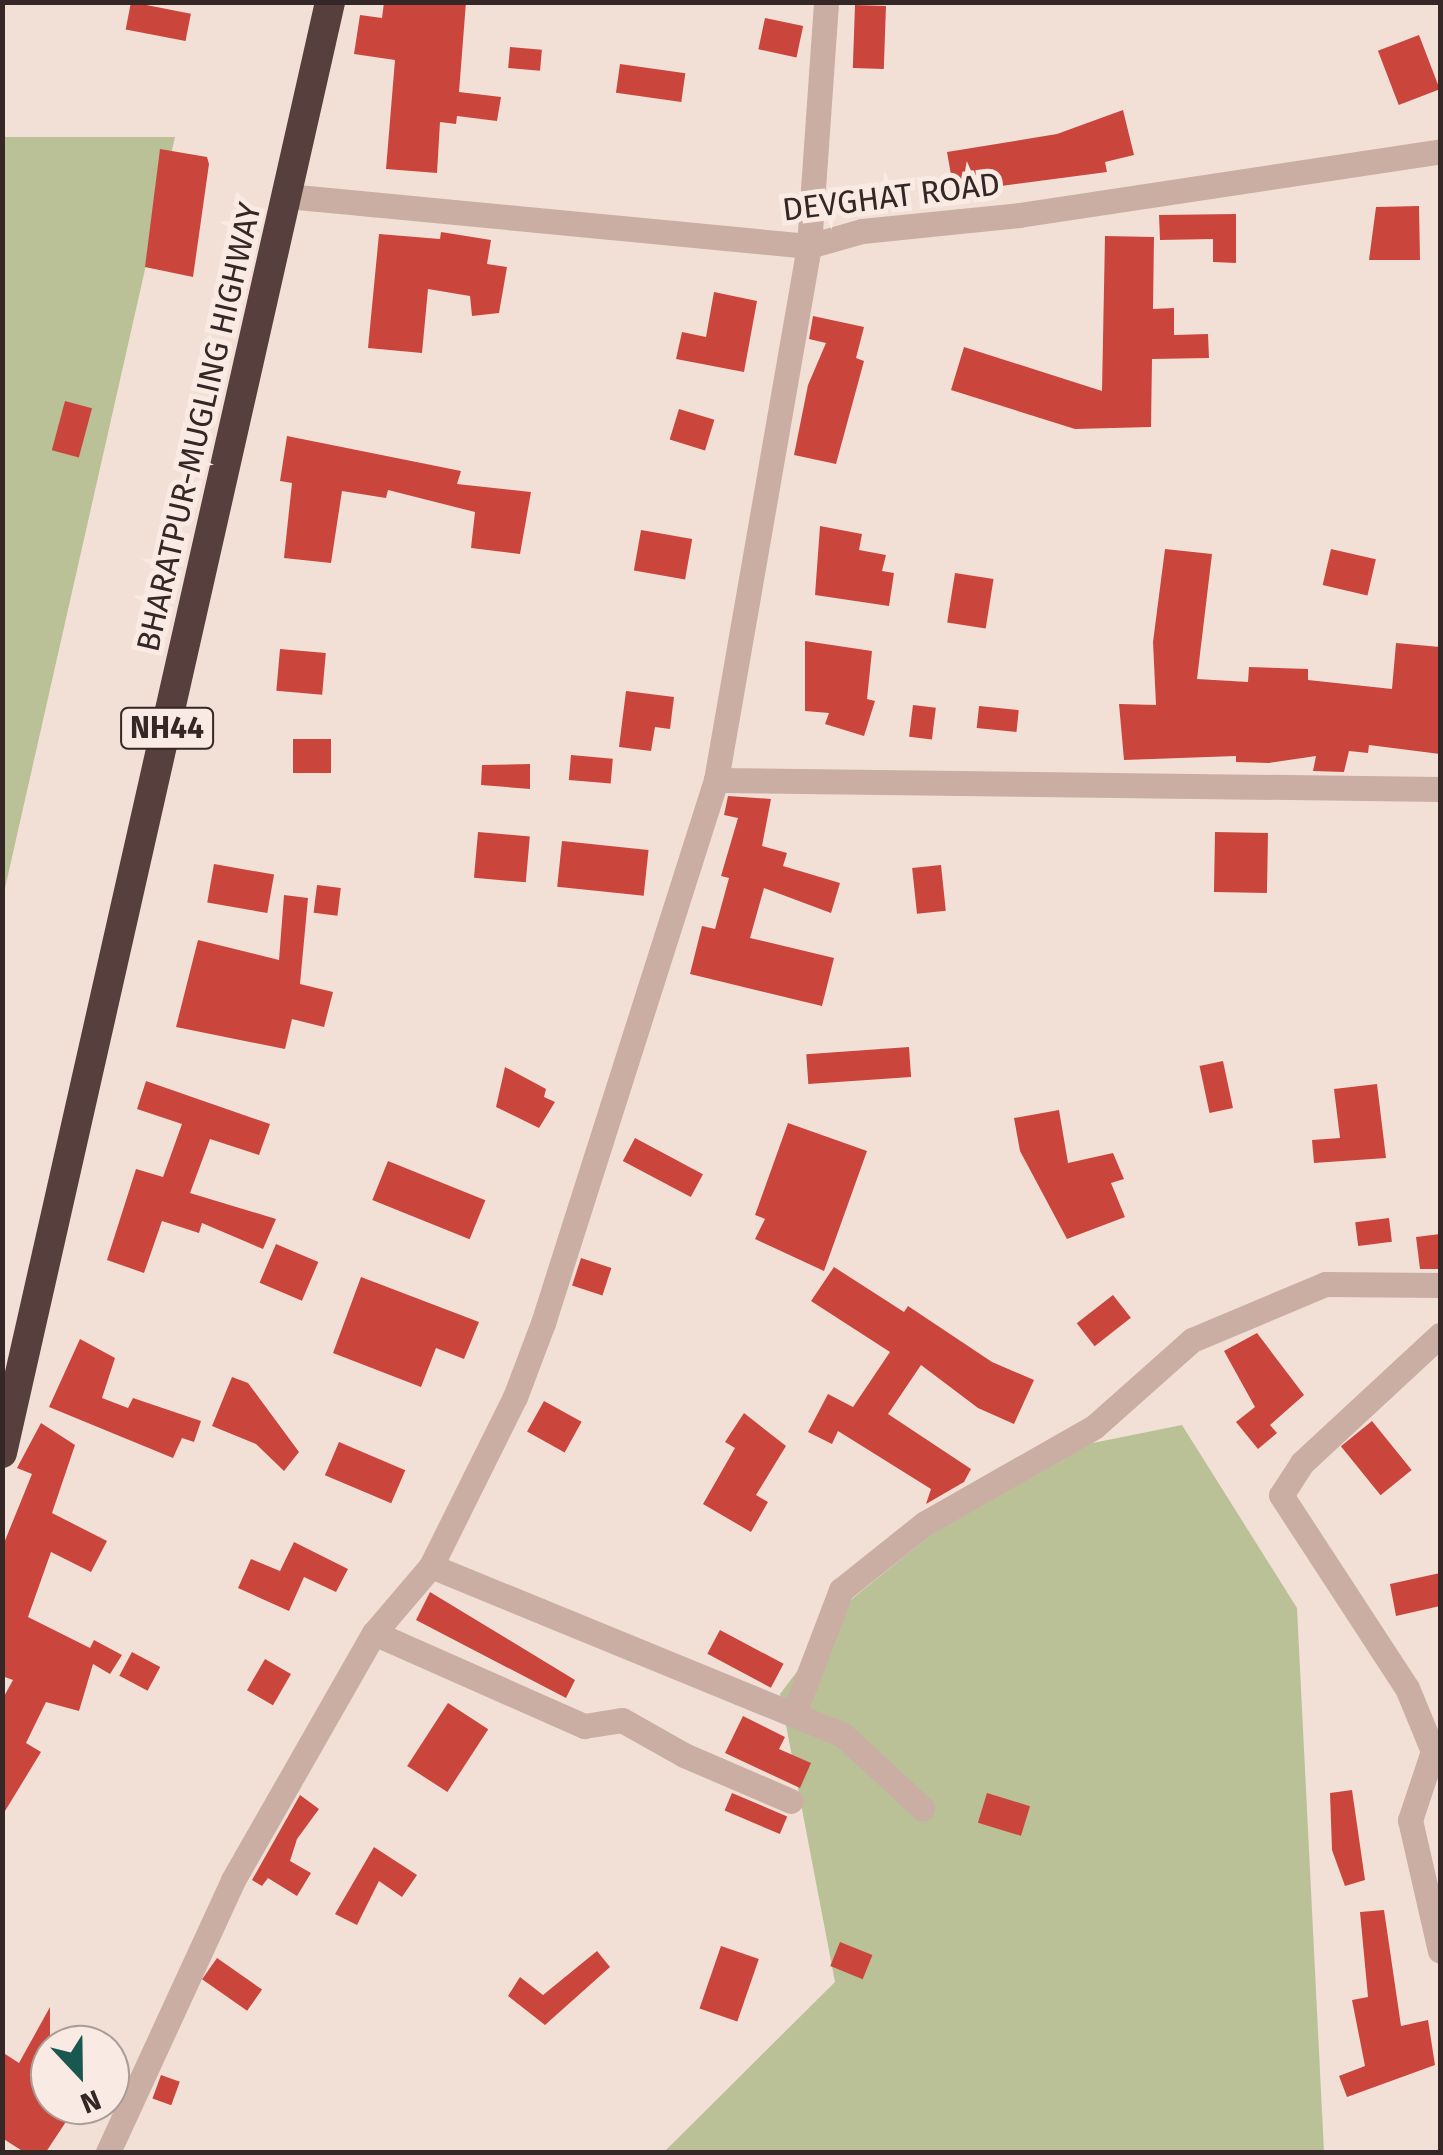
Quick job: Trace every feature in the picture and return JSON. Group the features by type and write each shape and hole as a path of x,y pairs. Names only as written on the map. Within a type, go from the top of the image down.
{"highway":[{"name":"BHARATPUR-MUGLING HIGHWAY","path":"2,1452 330,2"}],"street":[{"path":"108,2152 233,1880 374,1633 430,1566 507,1413 543,1323 716,780 809,246 826,2"},
{"name":"DEVGHAT ROAD","path":"287,196 809,246 862,231 1019,214 1440,151"},
{"path":"716,780 1440,789"},
{"path":"794,1713 841,1590 926,1523 1094,1427 1192,1340 1325,1284 1440,1285"},
{"path":"1440,1335 1302,1463 1281,1495 1407,1688 1433,1751 1410,1820 1440,1951"},
{"path":"430,1566 843,1734 922,1808"},
{"path":"374,1633 584,1726 622,1720 684,1755 791,1801"}],"green space":[{"path":"3,137 175,137 3,897"},
{"path":"1182,1425 1297,1608 1324,2152 664,2152 835,1982 780,1694 853,1598 1028,1456"}],"building":[{"path":"131,2 191,14 186,41 126,29"},
{"path":"384,2 466,2 459,92 501,97 497,121 457,116 456,124 440,122 437,173 386,169 395,60 354,54 360,15 382,18"},
{"path":"855,5 886,6 884,69 853,68"},
{"path":"765,18 803,26 796,57 758,49"},
{"path":"1419,35 1440,89 1399,105 1378,51"},
{"path":"510,47 542,50 540,71 508,68"},
{"path":"620,64 685,73 681,102 616,93"},
{"path":"1123,110 1134,155 1105,162 1107,172 954,192 947,152 1057,134"},
{"path":"160,149 207,157 209,164 193,277 145,267"},
{"path":"1419,206 1420,260 1369,260 1376,207"},
{"path":"1236,214 1236,263 1213,262 1213,239 1160,240 1159,215"},
{"path":"441,232 491,240 487,264 507,267 499,313 472,316 470,296 428,289 422,353 368,348 379,234 440,239"},
{"path":"1105,236 1154,237 1153,309 1174,308 1174,335 1208,334 1209,358 1152,359 1151,427 1075,429 951,390 964,347 1102,391"},
{"path":"714,292 757,301 744,372 676,359 682,332 706,337"},
{"path":"813,316 864,327 856,358 864,361 836,464 794,455 808,385 826,343 809,339"},
{"path":"65,401 92,408 79,458 52,450"},
{"path":"679,409 714,420 705,450 670,440"},
{"path":"287,436 461,471 457,484 531,492 520,554 471,548 475,512 388,490 386,498 342,491 331,563 284,558 292,483 280,481"},
{"path":"820,526 862,534 859,550 886,555 882,571 894,573 889,606 815,595"},
{"path":"641,530 692,539 685,579 634,570"},
{"path":"1165,549 1212,554 1197,679 1248,682 1249,667 1308,669 1308,680 1392,689 1396,643 1440,647 1440,754 1369,745 1368,753 1349,751 1344,772 1313,771 1316,756 1269,763 1236,762 1236,756 1124,760 1119,704 1156,705 1153,642"},
{"path":"1331,549 1376,559 1367,595 1323,585"},
{"path":"955,573 994,579 986,628 947,622"},
{"path":"805,641 872,651 867,699 875,701 864,736 825,724 829,713 805,711"},
{"path":"280,649 326,653 322,695 276,691"},
{"path":"626,691 674,697 670,729 655,727 651,751 619,747"},
{"path":"913,705 936,708 932,740 909,737"},
{"path":"979,706 1019,710 1016,732 977,728"},
{"path":"293,739 331,739 331,773 293,773"},
{"path":"571,755 613,759 611,784 569,780"},
{"path":"530,764 530,789 481,785 482,765"},
{"path":"728,796 771,799 762,846 787,853 783,866 840,883 831,913 764,888 750,938 834,958 822,1006 690,974 702,926 715,929 729,878 721,876 738,818 724,815"},
{"path":"478,832 530,837 526,882 474,878"},
{"path":"1215,832 1268,833 1267,893 1214,892"},
{"path":"562,841 649,850 644,896 557,887"},
{"path":"214,864 274,875 267,913 207,902"},
{"path":"941,865 946,911 917,914 912,868"},
{"path":"317,885 341,888 337,916 314,913"},
{"path":"284,895 308,898 300,984 333,992 324,1027 292,1019 285,1049 176,1027 198,940 279,960"},
{"path":"909,1047 911,1077 808,1084 806,1054"},
{"path":"1223,1061 1233,1108 1210,1113 1200,1066"},
{"path":"505,1067 546,1089 544,1097 555,1102 539,1128 496,1107"},
{"path":"146,1081 270,1124 259,1155 210,1139 190,1193 276,1219 263,1249 202,1223 199,1233 162,1221 144,1273 107,1260 136,1169 163,1177 182,1124 137,1109"},
{"path":"1377,1084 1386,1158 1314,1163 1312,1140 1340,1138 1334,1089"},
{"path":"1059,1110 1068,1163 1113,1153 1124,1179 1111,1183 1125,1217 1067,1239 1020,1151 1014,1118"},
{"path":"788,1123 867,1151 824,1271 755,1239 765,1219 755,1215"},
{"path":"635,1138 703,1174 691,1197 623,1161"},
{"path":"388,1161 485,1200 470,1239 372,1200"},
{"path":"1389,1218 1392,1242 1358,1246 1355,1222"},
{"path":"1440,1234 1440,1269 1420,1269 1416,1237"},
{"path":"276,1244 318,1262 302,1301 260,1283"},
{"path":"581,1258 611,1268 602,1295 572,1286"},
{"path":"834,1267 904,1312 908,1306 992,1362 1034,1380 1014,1424 978,1408 921,1365 888,1414 971,1469 964,1482 926,1504 931,1489 838,1431 832,1444 808,1432 828,1394 853,1407 890,1352 811,1301"},
{"path":"361,1277 479,1322 464,1359 436,1348 421,1387 333,1353"},
{"path":"1113,1295 1131,1318 1095,1346 1077,1323"},
{"path":"1257,1333 1304,1395 1270,1425 1277,1433 1258,1449 1236,1422 1255,1407 1224,1351"},
{"path":"80,1339 115,1358 102,1398 128,1408 133,1398 201,1421 194,1442 182,1438 173,1458 49,1407"},
{"path":"232,1377 248,1383 299,1452 284,1471 256,1444 212,1426"},
{"path":"544,1401 582,1422 565,1452 527,1432"},
{"path":"744,1413 786,1446 756,1495 768,1502 751,1532 703,1504 735,1448 725,1442"},
{"path":"1372,1421 1412,1470 1381,1495 1341,1446"},
{"path":"41,1423 75,1445 52,1513 107,1541 91,1572 51,1552 28,1617 90,1648 94,1640 122,1655 110,1674 93,1664 79,1711 46,1702 26,1743 41,1752 2,1816 2,1700 13,1680 2,1676 2,1548 32,1474 17,1468"},
{"path":"339,1442 405,1470 391,1503 325,1475"},
{"path":"294,1542 348,1569 336,1592 304,1577 289,1611 238,1588 251,1559 280,1571"},
{"path":"1440,1573 1440,1606 1396,1616 1390,1584"},
{"path":"430,1592 575,1680 566,1698 416,1620"},
{"path":"720,1630 784,1664 771,1688 707,1654"},
{"path":"132,1652 160,1667 148,1691 119,1676"},
{"path":"265,1659 291,1674 273,1705 247,1690"},
{"path":"448,1703 488,1729 447,1792 407,1766"},
{"path":"743,1716 785,1737 779,1749 811,1763 800,1788 725,1753"},
{"path":"1352,1790 1365,1880 1345,1886 1332,1850 1330,1793"},
{"path":"732,1793 787,1816 780,1834 725,1810"},
{"path":"987,1793 1030,1806 1021,1836 978,1823"},
{"path":"300,1795 319,1809 297,1839 290,1861 311,1873 297,1896 268,1878 262,1886 252,1880"},
{"path":"374,1847 417,1875 402,1897 379,1881 357,1925 335,1914"},
{"path":"1384,1910 1401,2026 1428,2020 1435,2065 1347,2097 1339,2076 1365,2066 1352,2000 1368,1997 1360,1912"},
{"path":"840,1942 872,1955 863,1979 830,1966"},
{"path":"721,1946 759,1959 737,2021 700,2008"},
{"path":"597,1951 610,1967 545,2025 508,1996 520,1977 543,1995"},
{"path":"217,1958 262,1990 247,2011 202,1979"},
{"path":"50,2007 50,2025 40,2025"},
{"path":"30,2043 30,2125 64,2125 46,2152 24,2152 2,2138 2,2052 19,2063"},
{"path":"161,2075 180,2082 171,2105 152,2098"}]}
